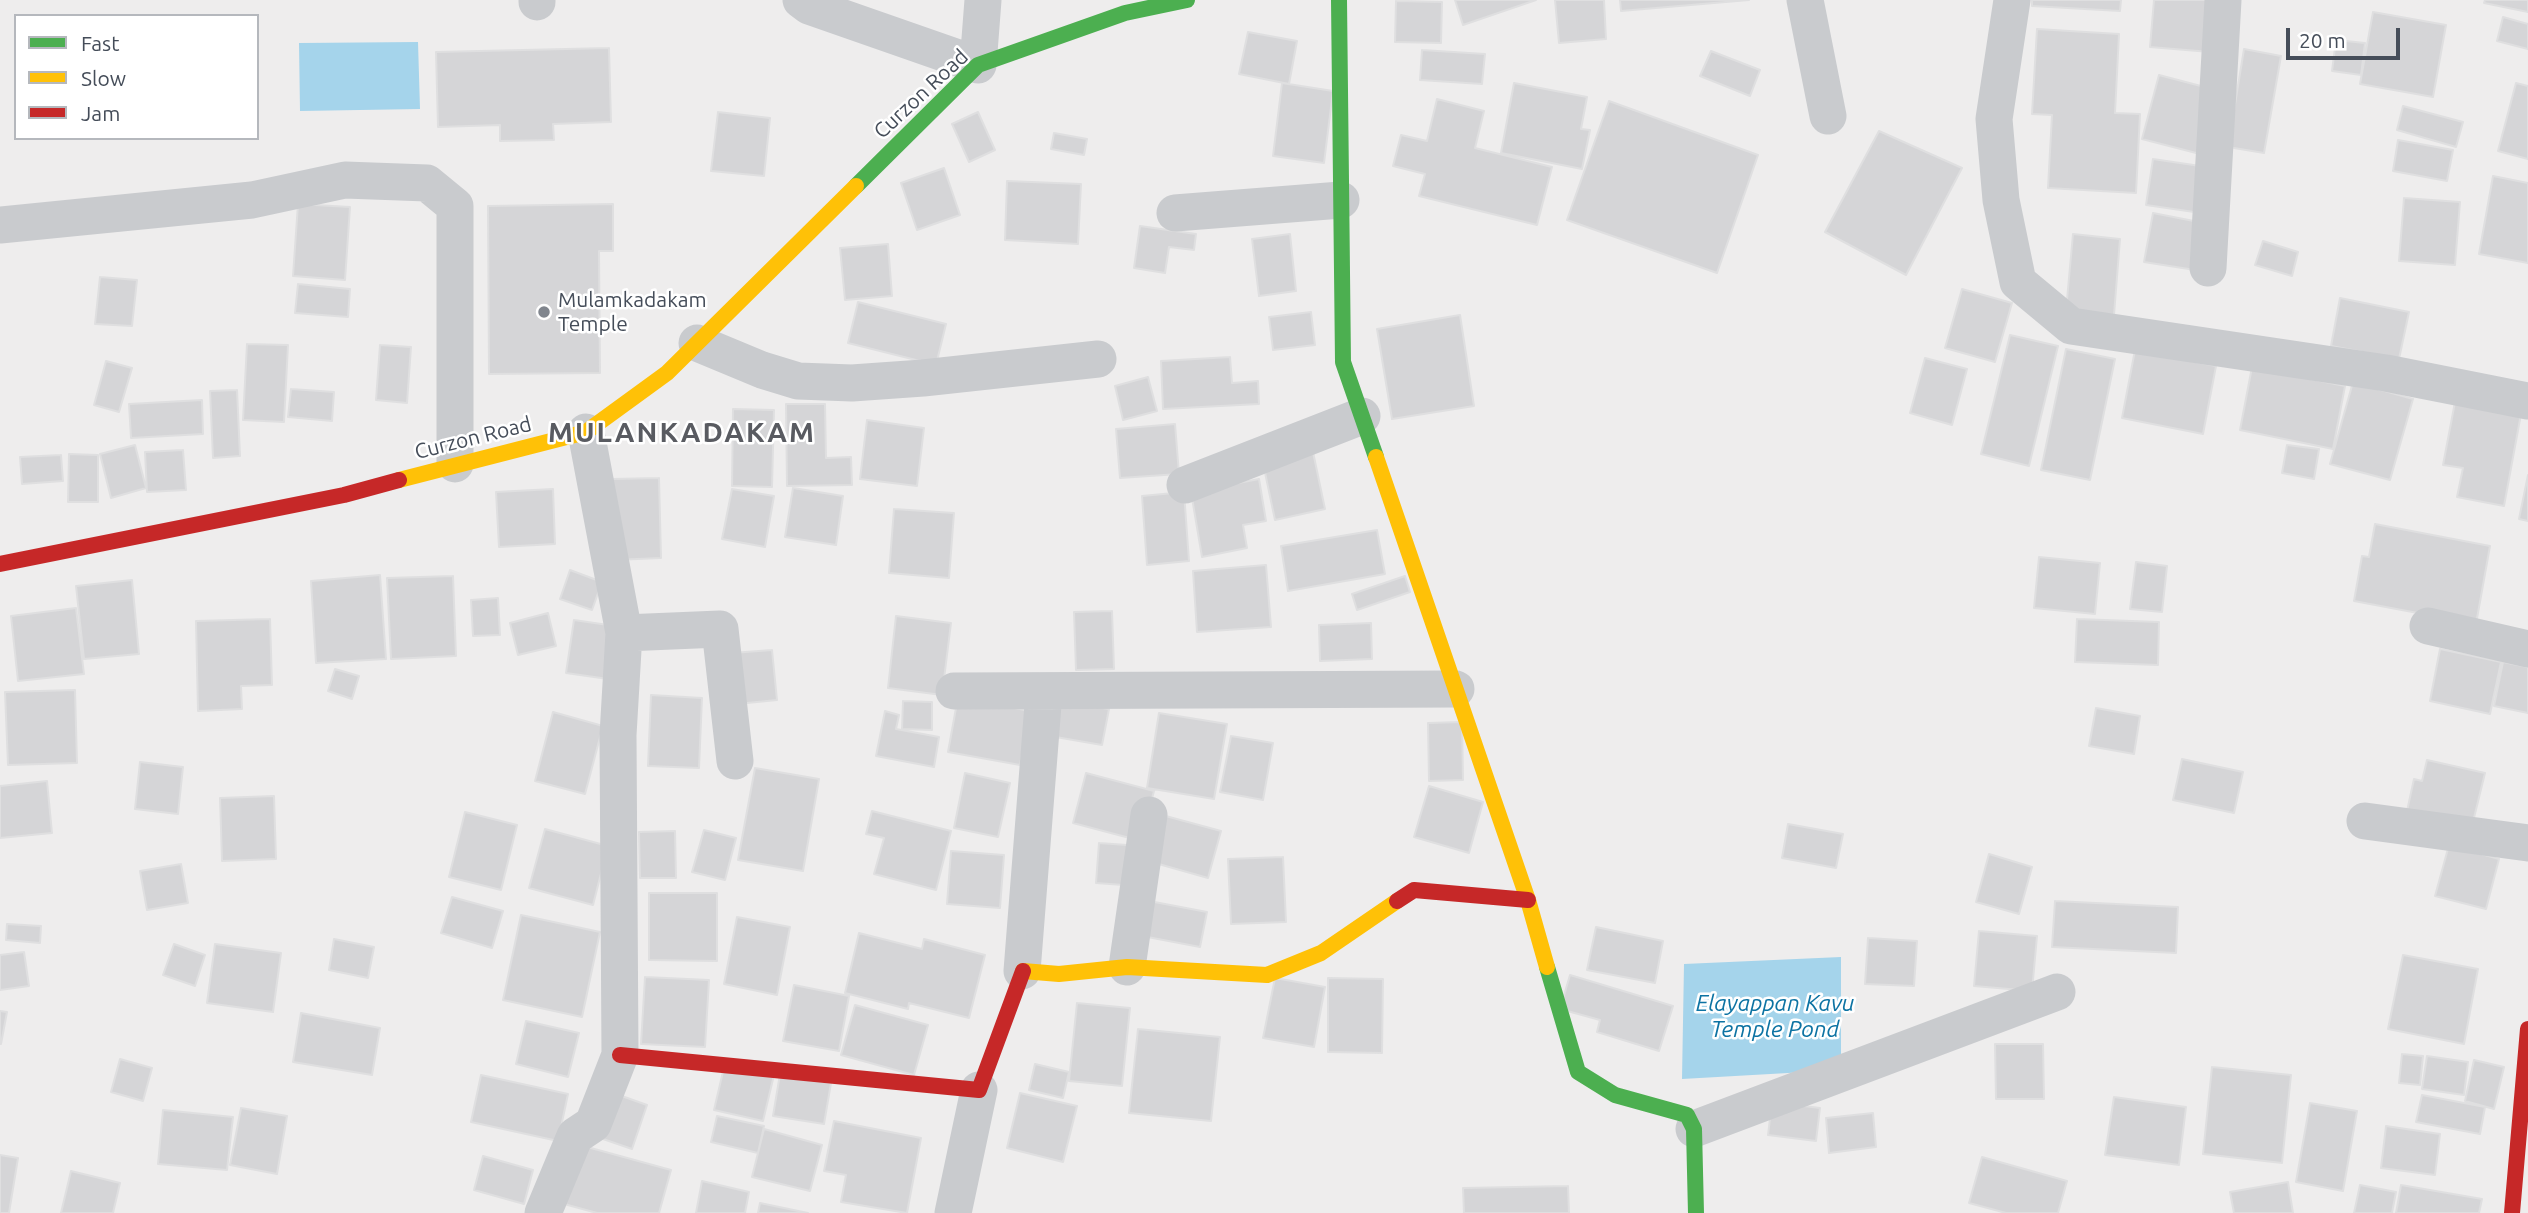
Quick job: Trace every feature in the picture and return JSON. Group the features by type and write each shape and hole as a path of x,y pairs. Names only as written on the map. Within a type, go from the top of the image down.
{"street":[{"path":"801,0 809,6 978,65 983,0"},
{"name":"Curzon Road","path":"0,564 344,495 586,432 667,373 978,65 1125,13 1187,0"},
{"path":"1339,0 1343,362 1528,900 1578,1072 1615,1096 1687,1115 1694,1129 1696,1213"},
{"path":"1805,0 1828,116"},
{"path":"2012,0 1994,119 2001,200 2018,282 2071,326 2386,373 2528,401"},
{"path":"2208,268 2223,0"},
{"path":"0,225 252,200 345,180 427,183 455,206 456,464"},
{"path":"1175,213 1341,200"},
{"path":"697,343 762,370 798,381 852,383 923,378 1098,359"},
{"path":"1185,485 1362,416"},
{"path":"543,1213 575,1136 593,1124 620,1055 618,735 624,633 586,432"},
{"path":"2428,626 2528,649"},
{"path":"624,633 720,629 735,761"},
{"path":"954,691 1456,690"},
{"path":"953,1213 979,1090 1022,971 1044,692"},
{"path":"1127,967 1149,815"},
{"path":"2365,821 2528,843"},
{"path":"1022,971 1059,974 1127,967 1267,975 1321,953 1414,890 1528,900"},
{"path":"1694,1129 2057,992"},
{"path":"2512,1213 2528,1029"},
{"path":"620,1055 979,1090"}],"water":[{"path":"418,42 420,109 300,111 299,43"},
{"name":"Elayappan Kavu Temple Pond","path":"1841,957 1841,1070 1682,1079 1684,964"}],"building":[{"path":"1455,0 1536,0 1463,25"},
{"path":"1555,0 1604,0 1606,39 1559,43"},
{"path":"1620,0 1749,0 1621,11"},
{"path":"2032,0 2121,0 2120,11 2032,6"},
{"path":"2154,0 2215,0 2210,52 2150,47"},
{"path":"2485,0 2528,0 2528,12 2484,3"},
{"path":"1396,1 1442,2 1441,43 1395,42"},
{"path":"2373,12 2446,25 2433,97 2360,84"},
{"path":"2503,17 2528,24 2528,49 2497,41"},
{"path":"2037,29 2119,34 2115,113 2140,114 2136,193 2048,188 2052,115 2032,114"},
{"path":"1248,32 1297,41 1289,84 1239,74"},
{"path":"2336,40 2365,43 2361,75 2332,71"},
{"path":"609,48 611,122 553,124 554,140 500,141 500,125 438,127 436,52"},
{"path":"2244,49 2281,56 2264,153 2228,147"},
{"path":"1422,50 1485,54 1482,84 1420,80"},
{"path":"1711,51 1760,70 1750,96 1700,76"},
{"path":"2159,75 2216,90 2200,154 2142,139"},
{"path":"1282,83 1333,91 1324,163 1273,156"},
{"path":"1514,83 1587,97 1581,129 1590,130 1582,169 1501,153"},
{"path":"2516,83 2528,86 2528,159 2498,151"},
{"path":"1437,99 1484,111 1475,148 1552,167 1537,225 1419,196 1425,174 1393,166 1401,135 1427,141"},
{"path":"1609,101 1758,155 1717,273 1567,220"},
{"path":"2403,106 2463,122 2456,147 2397,130"},
{"path":"718,112 770,118 764,176 711,171"},
{"path":"978,112 995,150 969,162 952,124"},
{"path":"1879,131 1962,168 1906,275 1825,232"},
{"path":"1054,133 1087,139 1084,155 1051,149"},
{"path":"2398,140 2453,150 2447,181 2393,171"},
{"path":"2153,159 2207,167 2201,213 2146,205"},
{"path":"944,168 960,215 917,230 901,183"},
{"path":"2493,176 2528,183 2528,263 2479,254"},
{"path":"1007,181 1081,184 1078,244 1005,240"},
{"path":"2404,198 2460,202 2455,265 2399,261"},
{"path":"298,204 350,207 345,280 293,276"},
{"name":"Mulamkadakam Temple","path":"613,204 613,251 599,251 600,373 489,374 488,206"},
{"path":"2153,213 2204,223 2195,270 2144,262"},
{"path":"1140,226 1196,234 1194,250 1169,247 1165,273 1134,268"},
{"path":"1290,234 1296,291 1259,296 1252,239"},
{"path":"2073,234 2120,239 2114,315 2066,311"},
{"path":"2263,241 2298,252 2292,276 2255,265"},
{"path":"888,244 892,296 845,300 840,248"},
{"path":"100,277 137,280 132,326 95,324"},
{"path":"298,284 350,289 348,317 295,313"},
{"path":"1962,289 2012,303 1995,362 1945,348"},
{"path":"2340,298 2409,312 2399,359 2331,346"},
{"path":"858,302 946,324 936,365 848,343"},
{"path":"1311,312 1315,345 1273,350 1269,317"},
{"path":"1460,315 1474,406 1392,419 1377,329"},
{"path":"2010,335 2058,346 2029,466 1981,454"},
{"path":"247,344 288,345 284,422 243,420"},
{"path":"380,345 411,347 407,403 376,400"},
{"path":"2066,349 2115,359 2090,480 2041,470"},
{"path":"2135,350 2216,366 2203,434 2122,418"},
{"path":"1230,357 1232,383 1258,381 1259,404 1163,409 1161,361"},
{"path":"1925,358 1967,369 1952,425 1910,413"},
{"path":"106,361 132,368 119,412 94,405"},
{"path":"2252,367 2345,386 2333,449 2240,430"},
{"path":"1148,377 1157,411 1123,420 1115,386"},
{"path":"2353,382 2413,399 2390,480 2330,464"},
{"path":"291,389 334,392 332,421 288,417"},
{"path":"237,390 240,456 213,458 210,391"},
{"path":"202,400 203,434 131,438 129,404"},
{"path":"2455,402 2521,414 2504,506 2457,497 2463,468 2443,465"},
{"path":"786,404 825,404 826,458 851,457 852,485 787,486"},
{"path":"733,409 774,410 772,487 732,486"},
{"path":"867,420 924,428 917,486 860,479"},
{"path":"1175,424 1179,474 1120,478 1116,429"},
{"path":"135,445 146,488 111,498 100,454"},
{"path":"2287,445 2319,449 2314,479 2282,473"},
{"path":"183,450 186,490 147,492 145,452"},
{"path":"1313,452 1325,509 1275,520 1263,463"},
{"path":"69,454 98,455 98,502 68,502"},
{"path":"61,455 63,481 22,484 20,457"},
{"path":"2528,475 2528,521 2519,519"},
{"path":"659,478 661,558 614,560 612,479"},
{"path":"1259,479 1266,521 1243,525 1247,548 1202,557 1191,492"},
{"path":"793,488 843,496 836,545 785,537"},
{"path":"553,489 555,544 499,547 496,492"},
{"path":"732,489 774,496 765,547 722,539"},
{"path":"1184,492 1189,561 1147,565 1142,496"},
{"path":"894,509 954,513 949,578 889,573"},
{"path":"2375,524 2490,546 2476,624 2354,601 2362,556 2369,557"},
{"path":"1377,530 1385,574 1288,591 1281,546"},
{"path":"2039,557 2100,563 2095,614 2034,608"},
{"path":"2136,562 2167,566 2162,612 2130,609"},
{"path":"1266,565 1271,627 1197,632 1193,571"},
{"path":"570,570 602,582 592,610 560,599"},
{"path":"380,575 386,659 316,663 311,581"},
{"path":"453,576 456,656 391,659 387,578"},
{"path":"1405,576 1410,592 1357,610 1352,594"},
{"path":"132,580 139,654 84,659 76,586"},
{"path":"498,598 500,635 473,636 471,600"},
{"path":"76,608 84,674 18,681 11,616"},
{"path":"1112,611 1114,669 1076,670 1074,612"},
{"path":"548,613 556,646 518,655 510,623"},
{"path":"896,616 951,623 942,695 888,688"},
{"path":"270,619 272,685 241,686 242,709 198,711 196,621"},
{"path":"2077,619 2159,622 2158,665 2075,662"},
{"path":"574,620 615,626 608,679 566,673"},
{"path":"1371,623 1372,659 1320,661 1319,625"},
{"path":"2440,649 2501,662 2490,714 2430,701"},
{"path":"772,650 777,700 737,704 732,653"},
{"path":"2503,662 2528,667 2528,713 2494,706"},
{"path":"335,669 359,676 352,699 328,691"},
{"path":"75,690 77,763 8,765 5,692"},
{"path":"651,695 702,698 699,768 648,766"},
{"path":"958,697 1030,711 1020,765 948,752"},
{"path":"1056,700 1109,709 1102,745 1050,736"},
{"path":"903,701 932,702 932,730 902,729"},
{"path":"2096,708 2140,716 2134,754 2089,746"},
{"path":"885,711 899,715 896,729 939,737 934,767 876,756"},
{"path":"553,712 603,726 585,794 535,781"},
{"path":"1159,713 1227,724 1214,799 1147,788"},
{"path":"1462,722 1463,780 1429,781 1428,723"},
{"path":"1231,736 1273,743 1263,800 1220,792"},
{"path":"2182,759 2243,772 2234,813 2173,800"},
{"path":"2427,760 2485,773 2472,826 2407,811 2414,779 2422,781"},
{"path":"140,762 183,767 178,814 135,809"},
{"path":"755,768 819,779 803,871 738,860"},
{"path":"965,773 1010,783 998,837 954,828"},
{"path":"1086,773 1154,791 1141,841 1073,823"},
{"path":"47,781 52,833 0,838 0,786"},
{"path":"1429,786 1483,802 1469,853 1414,837"},
{"path":"274,796 276,859 222,861 220,798"},
{"path":"872,811 951,831 936,890 874,874 884,838 866,834"},
{"path":"465,812 517,825 501,890 449,877"},
{"path":"1162,815 1221,831 1208,878 1148,861"},
{"path":"1788,824 1843,834 1836,868 1782,858"},
{"path":"545,829 608,846 593,905 529,888"},
{"path":"704,830 736,838 725,880 692,872"},
{"path":"675,831 676,878 640,878 639,832"},
{"path":"1099,843 1141,846 1137,886 1096,883"},
{"path":"2449,845 2499,859 2486,909 2435,896"},
{"path":"951,851 1004,855 1000,908 947,904"},
{"path":"1989,854 2032,867 2019,914 1976,902"},
{"path":"1283,857 1286,922 1231,924 1228,859"},
{"path":"181,864 188,903 147,910 140,871"},
{"path":"649,893 717,893 717,961 649,960"},
{"path":"452,897 503,911 492,948 441,933"},
{"path":"1144,900 1207,912 1200,947 1137,935"},
{"path":"2055,901 2178,907 2176,953 2052,947"},
{"path":"521,915 600,932 582,1017 503,1000"},
{"path":"737,917 790,927 777,995 724,984"},
{"path":"7,924 41,926 40,943 6,940"},
{"path":"1596,927 1663,941 1655,983 1587,970"},
{"path":"1979,931 2037,936 2032,991 1974,986"},
{"path":"859,933 922,949 924,939 985,955 969,1018 909,1003 908,1009 845,993"},
{"path":"1868,938 1917,941 1914,986 1865,984"},
{"path":"334,939 374,947 368,978 329,970"},
{"path":"174,944 205,955 195,986 163,975"},
{"path":"215,944 281,953 273,1012 207,1003"},
{"path":"24,952 29,986 0,990 0,955"},
{"path":"2403,955 2478,969 2464,1044 2388,1029"},
{"path":"1570,975 1673,1006 1659,1051 1597,1032 1600,1020 1560,1009"},
{"path":"645,977 709,980 705,1047 641,1044"},
{"path":"1275,978 1325,987 1314,1047 1263,1038"},
{"path":"1328,978 1383,979 1382,1053 1328,1052"},
{"path":"794,985 849,996 839,1051 783,1041"},
{"path":"1077,1003 1130,1008 1122,1086 1069,1081"},
{"path":"855,1005 928,1025 914,1075 841,1055"},
{"path":"0,1011 7,1012 1,1044 0,1044"},
{"path":"301,1013 380,1028 372,1075 293,1062"},
{"path":"526,1021 579,1033 568,1077 516,1064"},
{"path":"1138,1029 1220,1037 1211,1121 1129,1113"},
{"path":"1995,1044 2043,1044 2044,1099 1996,1099"},
{"path":"2402,1054 2423,1056 2420,1085 2399,1083"},
{"path":"2427,1056 2468,1062 2464,1095 2422,1089"},
{"path":"120,1059 152,1068 143,1101 111,1092"},
{"path":"2474,1060 2504,1067 2494,1109 2465,1101"},
{"path":"725,1063 774,1075 763,1121 714,1110"},
{"path":"1035,1064 1069,1072 1063,1098 1029,1090"},
{"path":"2212,1067 2291,1075 2282,1163 2203,1154"},
{"path":"780,1074 831,1083 824,1124 773,1116"},
{"path":"481,1075 568,1094 558,1141 471,1122"},
{"path":"1020,1093 1077,1106 1063,1162 1007,1148"},
{"path":"619,1095 647,1105 632,1149 603,1139"},
{"path":"2422,1095 2485,1107 2480,1134 2416,1122"},
{"path":"2114,1097 2186,1107 2179,1165 2105,1155"},
{"path":"1772,1102 1820,1108 1816,1141 1768,1135"},
{"path":"2310,1103 2357,1111 2343,1191 2296,1182"},
{"path":"241,1108 287,1116 277,1174 230,1165"},
{"path":"163,1110 233,1117 227,1170 158,1164"},
{"path":"1873,1113 1876,1147 1829,1153 1826,1118"},
{"path":"717,1116 764,1126 758,1153 711,1142"},
{"path":"834,1121 921,1138 907,1213 841,1202 846,1175 824,1171"},
{"path":"2386,1126 2440,1134 2435,1175 2381,1168"},
{"path":"764,1129 822,1145 810,1191 752,1177"},
{"path":"580,1145 671,1170 659,1213 597,1213 564,1204"},
{"path":"0,1155 18,1158 9,1213 0,1213"},
{"path":"483,1156 533,1170 524,1204 474,1190"},
{"path":"1982,1157 2067,1181 2058,1213 2006,1213 1969,1203"},
{"path":"71,1171 120,1183 113,1213 61,1213"},
{"path":"702,1181 749,1192 745,1213 696,1213"},
{"path":"2288,1182 2293,1213 2234,1213 2230,1192"},
{"path":"2360,1185 2396,1192 2392,1213 2354,1213"},
{"path":"2401,1185 2482,1199 2479,1213 2396,1213"},
{"path":"1568,1186 1569,1213 1464,1213 1463,1188"},
{"path":"760,1203 808,1213 758,1213"}],"traffic: fast":[{"path":"856,186 978,65 1125,13 1187,0"},
{"path":"1339,0 1343,362 1376,457"},
{"path":"1547,967 1578,1072 1615,1095 1687,1115 1694,1129 1696,1213"}],"traffic: slow":[{"path":"399,480 586,432 667,373 856,186"},
{"path":"1376,457 1528,900 1547,967"},
{"path":"1023,971 1059,974 1127,967 1267,975 1321,953 1397,901"}],"traffic: jam":[{"path":"0,564 344,495 399,480"},
{"path":"1397,901 1414,890 1528,900"},
{"path":"620,1055 979,1090 1023,971"},
{"path":"2512,1213 2528,1029"}],"place":[{"name":"Mulamkadakam Temple","path":"544,312"}],"district":[{"name":"MULANKADAKAM","path":"682,433"}]}
